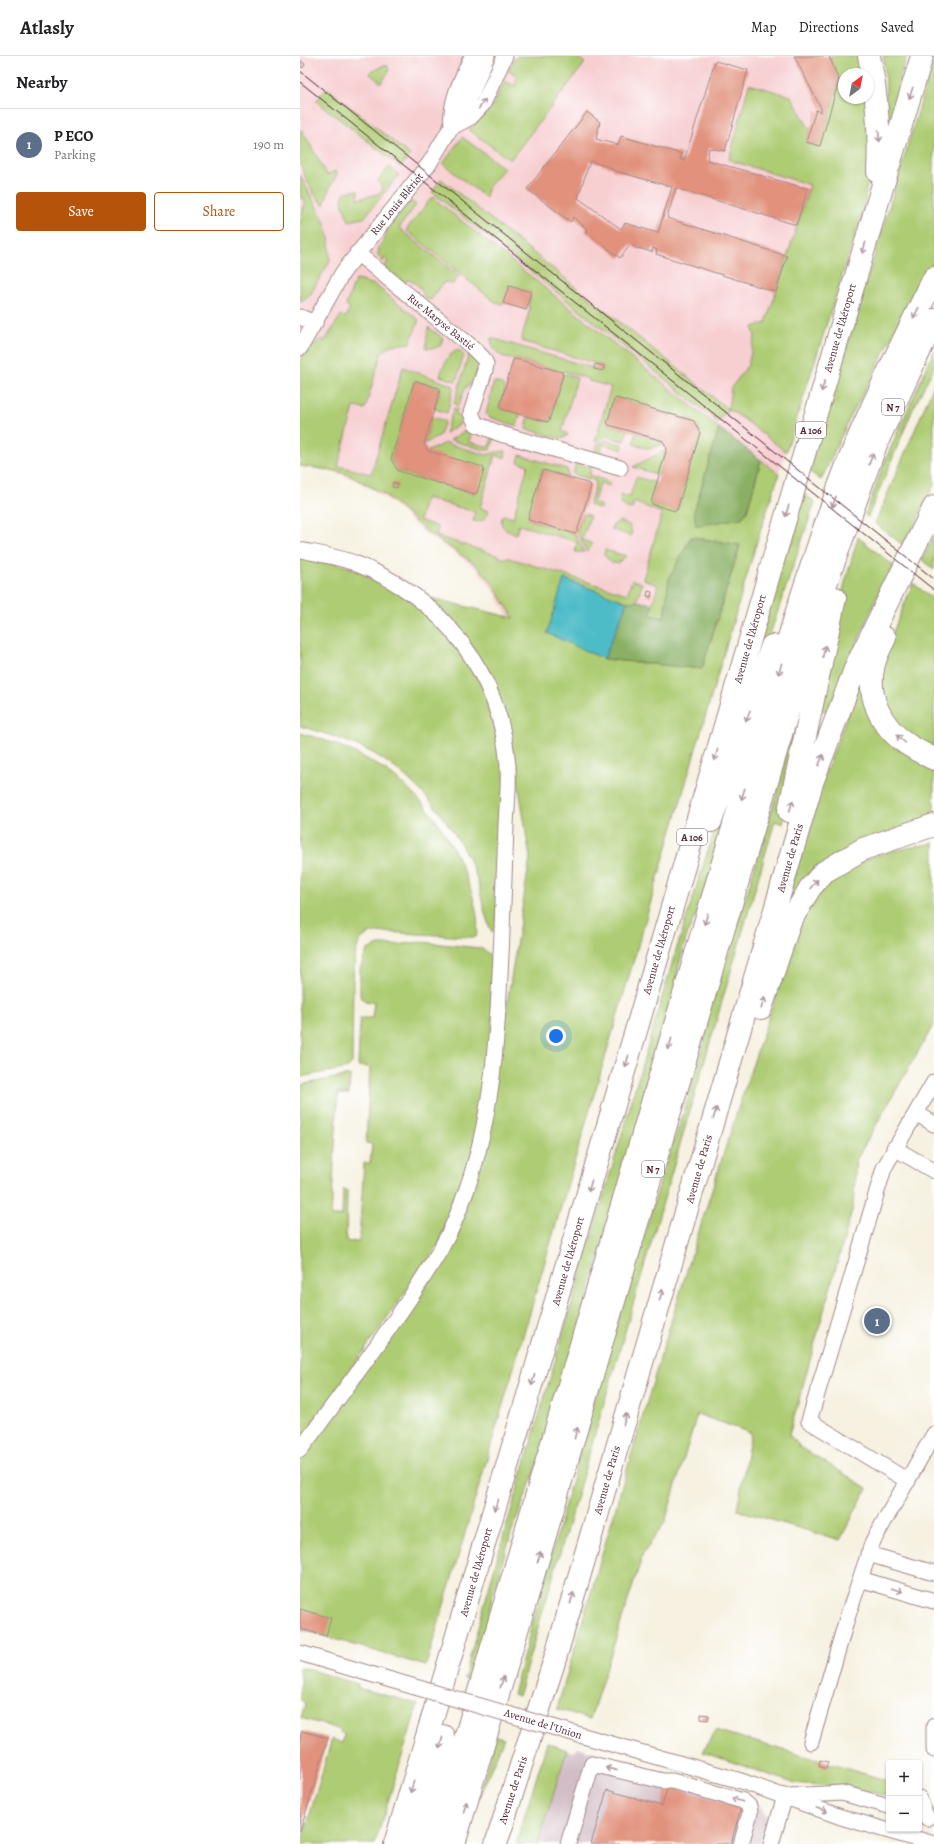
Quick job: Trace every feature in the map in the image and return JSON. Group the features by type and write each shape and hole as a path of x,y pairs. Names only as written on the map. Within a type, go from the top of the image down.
{"highway":[{"path":"868,56 874,83 880,145 875,210"},
{"name":"Avenue de l'Aéroport","path":"395,1844 638,1024 875,210 922,56"},
{"name":"N 7","path":"434,1844 796,614 825,525 868,415 934,278"},
{"name":"N 7","path":"454,1844 823,592 876,444 934,320"},
{"path":"858,496 851,546 837,591 794,792 733,1010 731,1028 735,1046 747,1036 754,1027 790,922 810,888 824,872 846,857 863,848 934,825"},
{"name":"Avenue de Paris","path":"496,1844 561,1635 813,780 857,664 934,507"},
{"path":"638,1024 656,1001 710,825 801,559 814,538 825,525"},
{"path":"916,546 906,590 874,662 871,680 872,695 878,713 891,730 907,744 934,759"},
{"path":"902,835 934,835"},
{"path":"414,1844 482,1594 482,1583 477,1571"},
{"path":"483,1844 541,1664 547,1650 561,1635"}],"street":[{"path":"472,56 452,103 452,127 471,117 483,104 505,56"},
{"name":"Rue Louis Blériot","path":"300,348 316,323 344,272 357,253 424,170 452,127 471,94 487,56"},
{"name":"Rue Maryse Bastié","path":"357,253 457,334 483,358 486,364 485,370 471,414 476,424 501,434 620,468"},
{"path":"300,317 316,323"},
{"path":"300,550 355,564 382,575 417,597 454,631 473,659 492,698 505,748 508,779 495,1060 478,1156 461,1206 442,1249 383,1339 300,1450"},
{"path":"908,1481 808,1421 881,1175 894,1148 934,1082"},
{"path":"916,1113 934,1124"},
{"path":"894,1148 934,1171"},
{"path":"811,1742 860,1579 873,1541 934,1434"},
{"path":"868,1554 934,1573"},
{"path":"860,1579 934,1601"},
{"name":"Avenue de l'Union","path":"300,1653 741,1781 842,1817 934,1844"},
{"path":"934,1726 934,1750"},
{"path":"568,1844 592,1764 663,1781 672,1781 743,1801 749,1806 750,1813 741,1844"},
{"name":"Avenue de l'Union","path":"785,1796 842,1792 886,1805"},
{"path":"771,1844 785,1796"},
{"path":"922,1805 927,1817"}],"shaded area":[{"path":"300,56 865,56 868,68 838,68 838,104 874,104 875,128 864,207 757,541 665,855 578,831 534,679 521,642 494,591 478,571 459,556 424,533 388,500 364,484 333,471 300,466"},
{"path":"578,1747 746,1799 761,1807 767,1817 760,1844 538,1844 567,1750 574,1752"}],"green space":[{"path":"517,56 576,56 585,63 510,160 469,130 493,106 504,81 515,86 517,75 508,71"},
{"path":"829,56 865,56 868,68 838,68 838,78"},
{"path":"883,56 907,56 899,80 903,85 886,150 886,91"},
{"path":"934,59 934,261 900,322 849,420 821,480 809,471"},
{"path":"384,65 388,66 389,71 381,83 369,73"},
{"path":"838,83 838,104 874,104 875,128 864,207 786,452 744,419 728,409 731,388 748,365 755,336 753,327 766,323 810,185 729,160 749,84 791,96 810,130 806,142 820,146"},
{"path":"327,88 410,155 401,167 316,101"},
{"path":"302,130 327,175 335,171 337,174 329,189 324,205 313,192 301,166 300,131"},
{"path":"462,137 504,168 487,189 486,198 443,164"},
{"path":"389,167 399,175 364,218 349,221 342,202 345,192 358,190 358,199 378,194 383,190 378,180"},
{"path":"300,175 325,223 329,236 330,261 310,295 301,301 300,224 304,198 300,198"},
{"path":"441,179 728,409 718,422 432,192"},
{"path":"432,197 719,428 694,512 742,518 747,511 761,460 779,474 757,541 426,1666 300,1629 300,1457 419,1296 449,1246 505,1017 530,858 514,756 497,691 472,646 445,612 430,598 514,618 490,580 475,564 428,533 385,495 349,475 336,471 300,466 300,361 304,354 321,339 325,341 341,315 345,318 350,308 346,305 355,281 357,280 375,285 419,320 410,343 391,345 381,354 365,409 354,407 338,466 371,474 403,367 454,386 447,413 435,409 440,390 439,388 416,381 414,382 391,459 398,471 475,494 428,451 445,443 487,455 506,451 505,458 495,455 480,508 489,511 483,520 479,522 473,521 475,512 426,498 419,520 438,527 436,536 500,556 500,558 509,558 627,594 632,580 642,583 637,601 627,602 565,579 547,633 604,659 702,669 740,545 691,537 669,579 664,618 649,615 658,585 643,579 662,513 634,502 632,509 627,508 621,503 620,494 630,497 636,477 656,483 651,502 652,504 675,511 677,510 700,433 693,421 616,398 614,400 607,423 609,425 628,430 624,441 606,436 597,442 595,441 611,387 589,381 589,379 564,371 562,372 502,356 493,347 491,338 603,371 604,366 521,341 530,308 528,307 531,292 509,286 503,304 495,302 406,230"},
{"path":"411,201 416,205 399,228 459,276 453,284 444,282 431,300 425,299 420,288 416,284 410,280 403,282 384,267 388,261 385,258 383,262 378,255 379,247 387,234 385,232"},
{"path":"428,327 443,338 440,346 435,348 426,348"},
{"path":"459,350 464,355 456,381 440,376 444,364 449,357 455,351"},
{"path":"934,351 934,367 913,409 868,517 865,515 887,456"},
{"path":"469,353 479,363 474,385 469,384 466,386 458,406 454,404"},
{"path":"565,374 577,378 562,431 568,434 567,436 559,438 526,429 528,419 531,417 547,422 549,421 563,375"},
{"path":"494,382 502,384 505,389 500,406 501,409 518,413 520,416 517,426 489,417 486,414"},
{"path":"934,385 934,486 904,546 875,523"},
{"path":"454,408 457,409 456,415 462,417 459,425 445,433"},
{"path":"432,417 445,421 440,435 424,444"},
{"path":"719,428 761,460 747,511 742,518 696,526 694,512"},
{"path":"465,431 471,434 469,442 489,447 492,438 495,438 490,450 484,450 450,440"},
{"path":"636,433 663,441 661,445 649,449 633,444"},
{"path":"606,440 623,445 622,450 603,444 600,454 592,452 598,448 596,446"},
{"path":"666,450 659,475 633,467"},
{"path":"520,455 567,469 568,477 544,470 542,471 528,518 529,520 575,534 584,552 575,552 577,542 519,525 516,534 506,530 502,525 501,522 503,515 513,518 528,465 518,462"},
{"path":"576,463 591,467 590,475 609,482 609,486 600,483 593,503 602,506 600,509 589,505 596,481 573,474"},
{"path":"803,493 815,502 756,675 739,707"},
{"path":"586,514 590,516 582,540 591,543 591,547 587,552 577,532 583,515"},
{"path":"619,521 629,525 632,532 631,536 611,529 612,526"},
{"path":"934,536 934,570 922,560"},
{"path":"691,537 740,545 702,669 604,659 627,602 637,601 653,604 650,615 664,618 669,579"},
{"path":"858,537 894,566 875,601 828,712 819,709 835,618"},
{"path":"605,550 626,556 619,563 611,563 604,555"},
{"path":"300,556 333,562 377,577 439,620 482,684 506,769 496,927 492,932 476,876 468,857 445,820 431,802 415,785 381,758 348,742 300,726"},
{"path":"913,583 934,600 934,751 920,747 882,709 882,659"},
{"path":"865,667 866,692 934,768 934,816 795,899 788,895 818,793"},
{"path":"300,733 330,742 357,754 381,768 403,784 423,804 440,826 455,852 472,893 478,923 476,937 384,932 370,933 361,939 356,951 353,978 352,1063 348,1068 300,1077"},
{"path":"789,736 801,739 786,764 784,794 795,775 783,824 775,821 518,1696 513,1694 596,1392 666,1163 683,1115 708,1027 706,1018 730,950 776,796"},
{"path":"748,753 699,910 688,933 684,946 672,1010 543,1450 511,1534 493,1593 481,1657 473,1682 464,1679 498,1555 673,960 730,781"},
{"path":"934,843 934,1024 856,1160 853,1207 789,1435 802,1448 867,1488 840,1540 737,1510 751,1433 697,1414 665,1522 643,1554 590,1719 557,1709 675,1309 738,1110 805,913 827,884 838,874 851,866 891,851"},
{"path":"421,942 480,948 492,958 494,965 490,1058 475,1149 439,1244 300,1442 300,1085 350,1075 349,1094 338,1094 331,1216 342,1216 343,1190 347,1190 346,1242 359,1241 364,1163 370,1163 372,1144 366,1143 370,1067 358,1066 360,1018 372,1018 374,1002 365,1001 360,996 360,969 367,950 379,945 397,945"},
{"path":"300,1667 358,1684 358,1688 418,1704 375,1844 301,1844 332,1739 342,1743 345,1735 335,1728 301,1718 305,1703 300,1699"},
{"path":"715,1730 886,1780 886,1796 855,1788 793,1783 703,1752"},
{"path":"496,1736 504,1738 476,1804"},
{"path":"547,1743 567,1750 538,1844 516,1844"}],"water":[{"path":"564,579 627,602 604,659 547,633"}],"building":[{"path":"794,56 829,56 838,78 838,83 820,146 806,142 816,110 821,112 821,108"},
{"path":"300,60 305,64 303,68 300,66"},
{"path":"715,61 748,70 725,151 709,148 707,160 808,189 796,225 676,188 667,218 787,256 776,292 656,254 657,250 653,248 652,252 637,249 631,244 620,258 585,231 587,229 573,217 571,222 527,189 587,112 600,122 596,139 618,145 621,136 682,154 680,159 684,161","holes":["590,161 612,168 612,170 672,187 658,233 625,223 621,229 578,198"]},
{"path":"509,286 531,292 526,310 503,303"},
{"path":"516,359 562,372 563,375 549,421 547,422 501,409 500,406 513,360"},
{"path":"595,364 604,366 603,371 594,369"},
{"path":"416,381 439,388 440,390 424,444 428,451 483,467 484,470 477,493 475,494 398,471 391,459 414,382"},
{"path":"616,398 694,421 700,433 677,510 675,511 652,504 651,502 667,448 663,441 609,425 607,423 614,400"},
{"path":"544,470 590,484 591,486 577,532 575,534 529,520 528,518 542,471"},
{"path":"393,482 398,484 397,488 392,487"},
{"path":"648,591 652,592 651,597 647,596"},
{"path":"300,1609 331,1618 326,1636 300,1629"},
{"path":"701,1714 709,1715 708,1720 701,1719"},
{"path":"302,1731 328,1738 300,1832 300,1738"},
{"path":"820,1760 828,1762 826,1769 819,1766"},
{"path":"668,1786 741,1807 731,1844 591,1844 607,1790 662,1806"}],"tram line":[{"path":"300,71 934,579"},
{"path":"300,82 934,590"}],"place":[{"name":"P ECO","path":"877,1321"}]}
